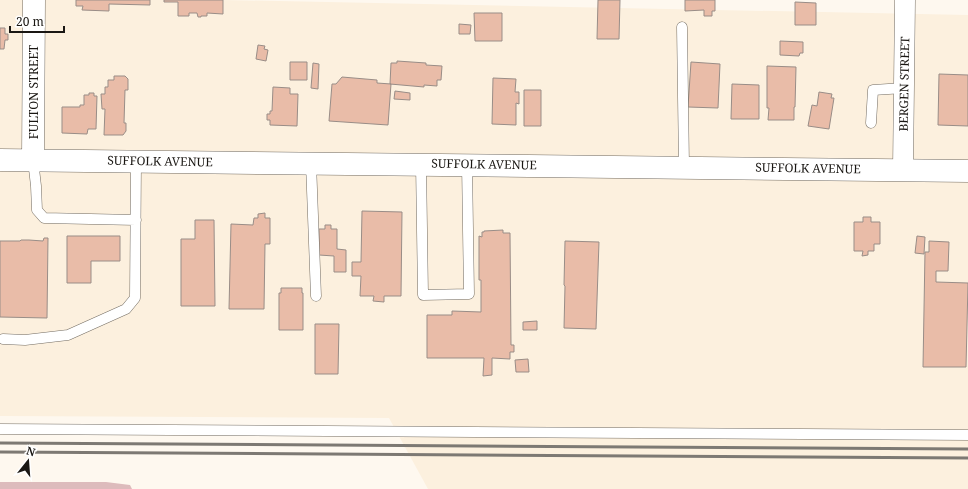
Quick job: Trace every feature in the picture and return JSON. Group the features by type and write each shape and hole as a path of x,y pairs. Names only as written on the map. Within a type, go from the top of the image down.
{"main road":[{"name":"FULTON STREET","path":"33,160 34,0"},
{"name":"SUFFOLK AVENUE","path":"0,160 968,170"}],"street":[{"name":"BERGEN STREET","path":"903,169 905,0"}],"lane":[{"path":"682,27 684,166"},
{"path":"871,123 874,90 904,88"},
{"path":"33,160 37,210 44,218 136,220"},
{"path":"3,339 25,340 68,335 126,309 136,298 136,161"},
{"path":"311,163 316,296"},
{"path":"421,164 422,295 469,294 467,164"},
{"path":"0,429 968,435"}],"shaded area":[{"path":"0,0 223,0 968,15 968,489 428,489 389,418 0,416"},
{"path":"0,482 106,482 130,485 132,489 0,489"}],"building":[{"path":"76,0 150,0 150,5 109,4 109,11 82,10 83,6 76,6"},
{"path":"164,0 223,0 223,14 207,13 207,16 198,17 197,13 189,13 189,16 178,16 178,2 164,2"},
{"path":"598,0 620,0 619,39 597,39"},
{"path":"685,0 715,0 715,11 712,11 712,16 704,16 704,10 685,11"},
{"path":"795,2 816,3 816,25 795,25"},
{"path":"474,13 502,13 502,41 475,41"},
{"path":"459,24 471,25 470,34 459,34"},
{"path":"0,28 5,28 5,34 8,34 8,40 5,40 4,49 0,49"},
{"path":"780,41 803,42 803,53 800,53 799,56 780,55"},
{"path":"258,45 265,46 264,49 268,50 266,61 256,59"},
{"path":"397,61 426,63 426,65 442,66 441,80 437,80 437,86 424,85 424,87 390,84 391,63 397,63"},
{"path":"290,62 307,62 307,80 290,80"},
{"path":"691,62 720,64 718,108 688,107"},
{"path":"313,63 319,64 318,89 311,88"},
{"path":"767,66 796,67 794,120 768,120 769,108 767,108"},
{"path":"939,74 968,75 968,126 938,125"},
{"path":"114,76 125,76 128,79 128,90 125,90 124,123 126,123 126,131 123,135 104,135 105,109 102,109 101,94 105,94 105,87 108,87 108,80 114,80"},
{"path":"342,77 377,80 377,83 391,84 388,125 329,121 332,84 336,84"},
{"path":"493,78 516,79 515,92 519,92 519,104 516,103 516,125 492,124"},
{"path":"732,84 759,85 759,119 731,119"},
{"path":"273,87 290,88 290,94 298,94 297,126 270,125 270,120 267,120 267,114 270,114 270,111 272,111"},
{"path":"524,90 541,90 541,126 524,126"},
{"path":"395,91 410,93 410,100 394,99"},
{"path":"819,92 832,94 831,98 834,98 829,129 808,126 812,105 817,106"},
{"path":"89,93 94,93 94,96 97,96 96,129 88,129 87,134 62,133 62,107 80,107 80,105 84,105 84,95 89,95"},
{"path":"362,211 402,212 401,296 384,296 384,302 373,301 374,296 360,296 361,276 352,276 352,262 361,262"},
{"path":"265,213 265,218 270,218 270,244 265,244 264,309 229,309 231,224 253,225 254,218 258,218 258,214"},
{"path":"863,217 871,217 871,222 880,222 880,244 874,244 874,251 868,251 868,255 862,256 863,251 854,251 854,222 863,222"},
{"path":"195,220 214,220 215,306 181,306 181,239 195,239"},
{"path":"325,225 331,225 331,229 337,229 337,249 346,250 346,272 334,272 334,256 319,255 319,229 325,229"},
{"path":"503,230 503,233 510,233 511,345 514,345 514,352 510,352 510,359 492,358 492,375 483,376 484,358 427,358 427,315 452,315 452,311 481,312 479,236 482,237 482,232 484,231"},
{"path":"67,236 120,236 120,261 91,261 91,283 67,283"},
{"path":"917,236 925,237 924,254 915,253"},
{"path":"44,238 48,238 47,318 0,317 0,241 43,241"},
{"path":"565,241 599,242 596,329 564,328"},
{"path":"929,241 949,242 948,271 936,271 936,282 968,283 966,367 923,367 925,252 929,252"},
{"path":"281,288 302,288 303,330 279,330 279,293 281,293"},
{"path":"537,321 537,330 523,330 523,322"},
{"path":"315,324 339,324 338,374 315,374"},
{"path":"528,359 529,372 516,372 515,360"}],"railway":[{"path":"0,443 968,449"},
{"path":"0,452 968,458"}]}
